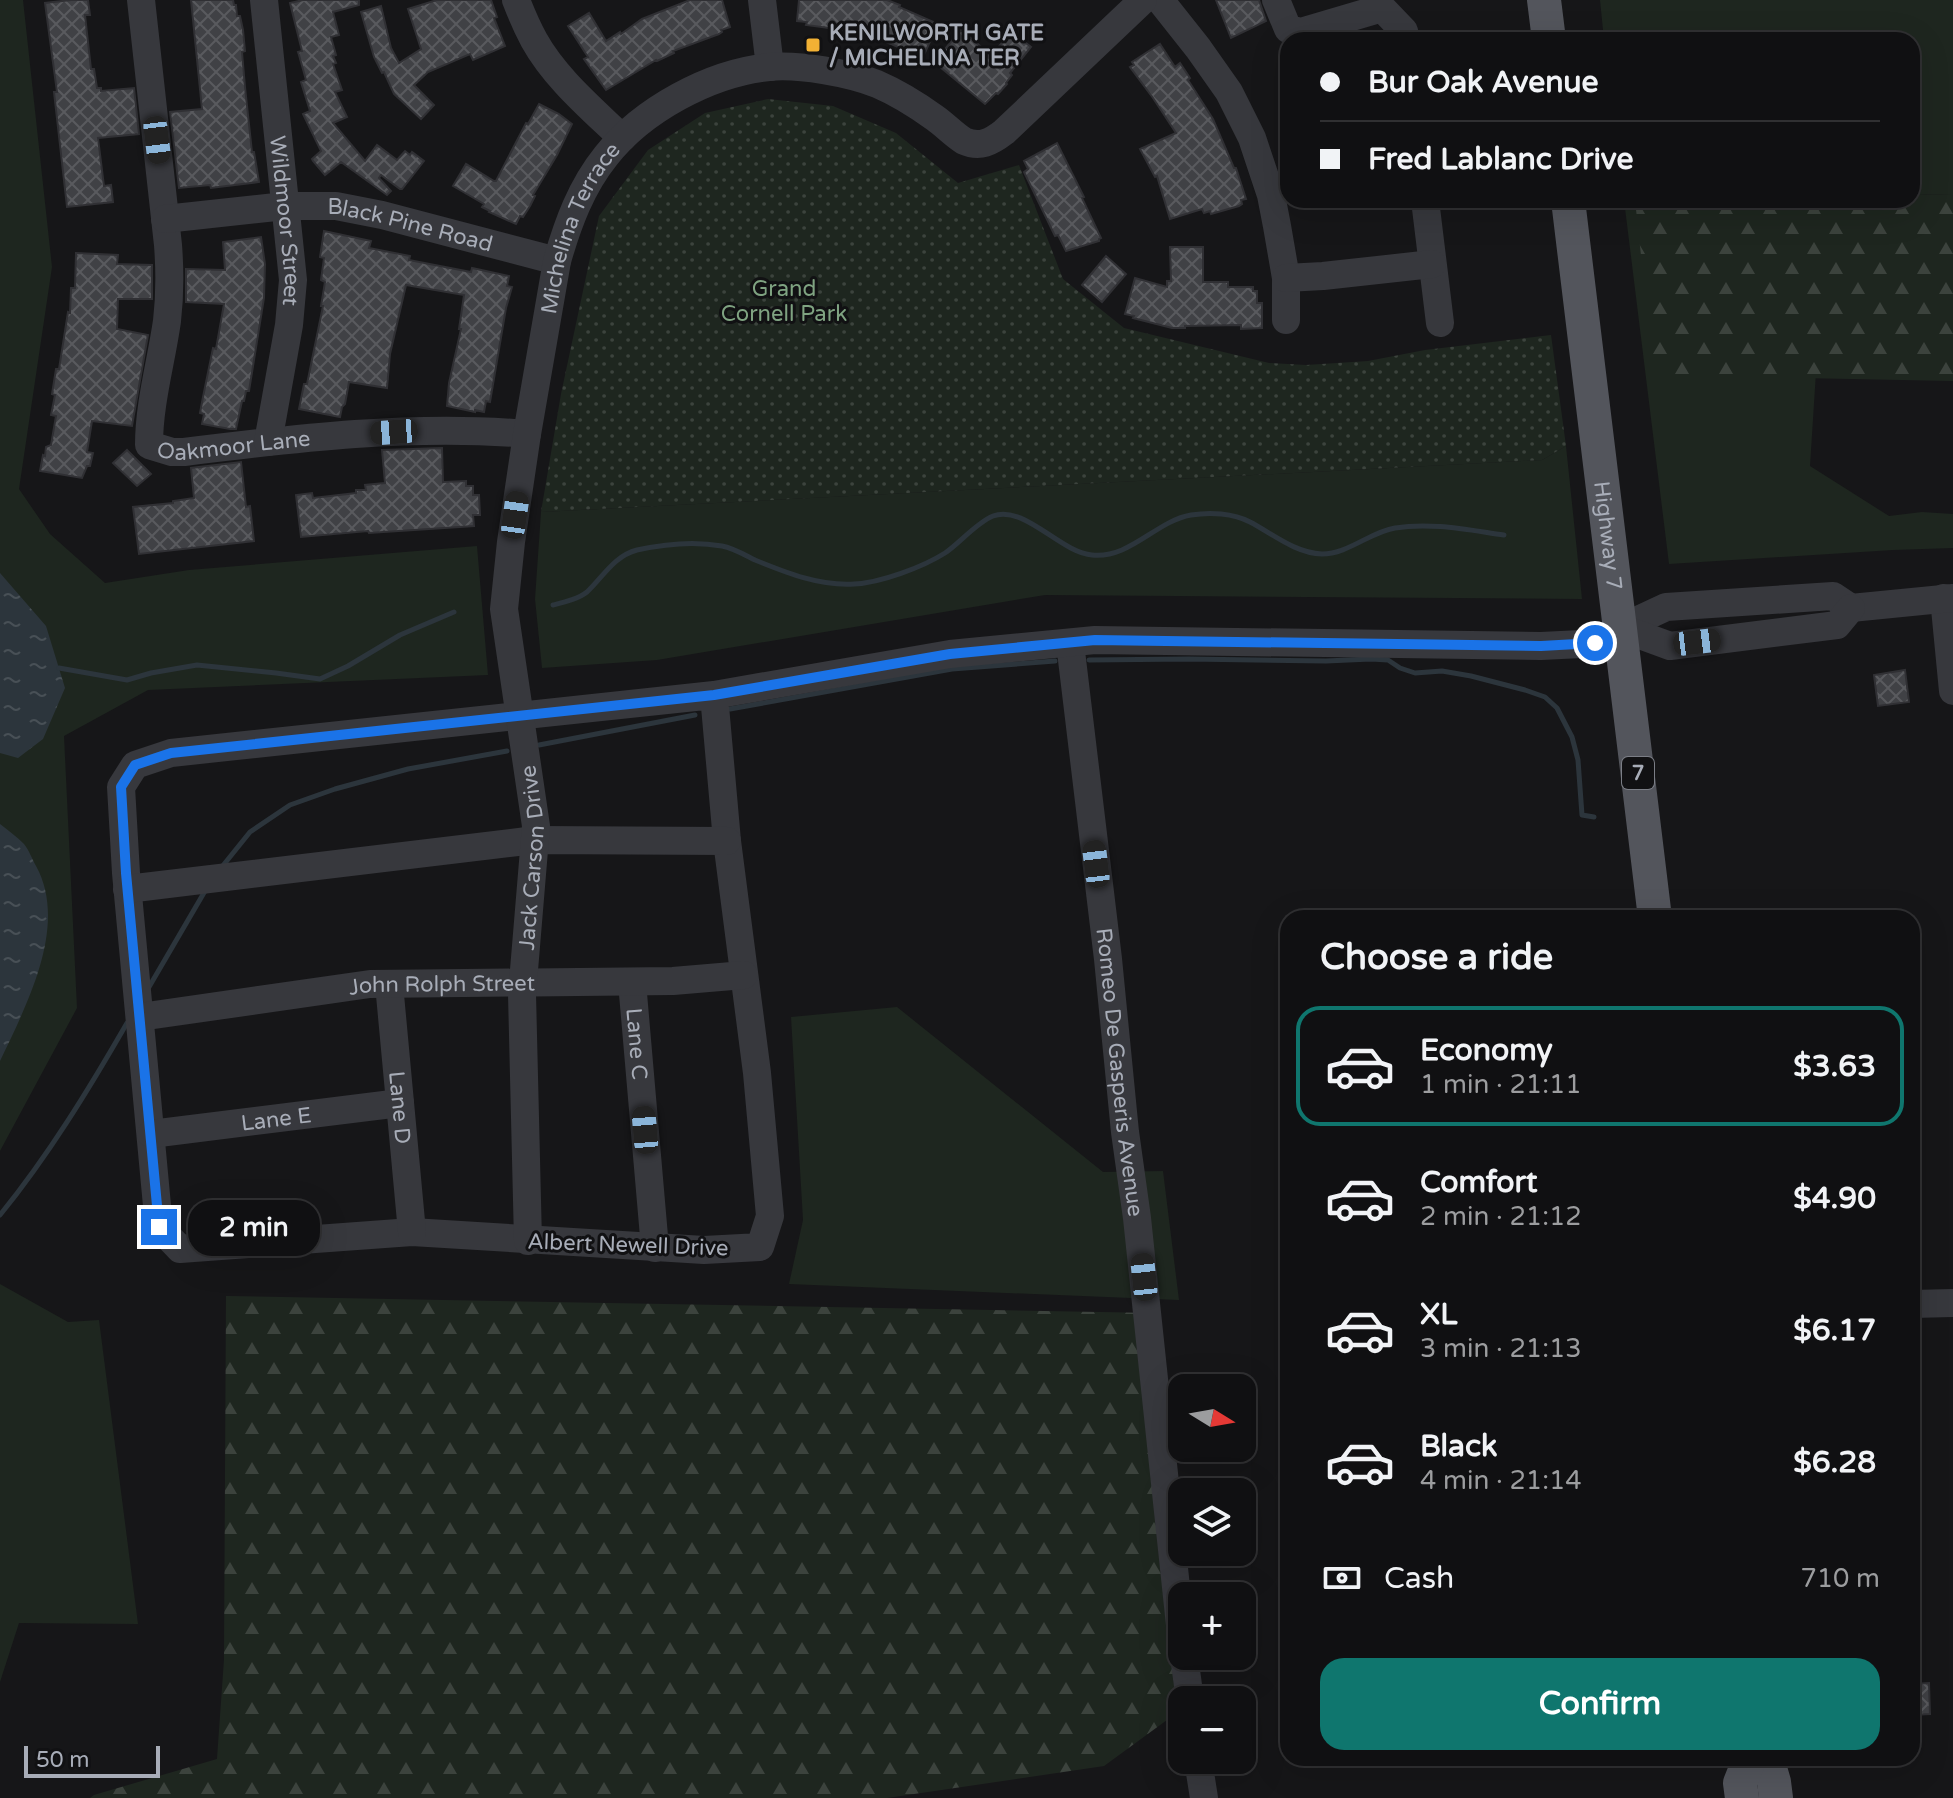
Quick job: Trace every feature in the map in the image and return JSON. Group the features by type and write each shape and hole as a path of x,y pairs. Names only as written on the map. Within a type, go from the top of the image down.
{"main road":[{"path":"1544,0 1548,32"},
{"name":"Highway 7","path":"1569,208 1654,910"},
{"path":"1742,1798 1740,1783 1747,1766"},
{"path":"1769,1766 1776,1798"}],"street":[{"name":"Oakmoor Lane","path":"141,0 170,283 167,321 149,418 149,445 184,452 394,432 492,430 527,434"},
{"name":"Wildmoor Street","path":"264,0 293,280 289,325 268,442"},
{"path":"516,0 534,41 547,60 622,138"},
{"path":"762,0 770,67"},
{"name":"Michelina Terrace","path":"520,716 504,609 527,434 557,261 583,190 605,156 622,138 665,104 716,80 770,67 824,70 856,77 918,106 964,141 972,144 990,142 1143,0"},
{"path":"1160,0 1229,92 1252,138 1271,195 1286,278 1286,320"},
{"path":"1276,0 1288,29 1301,32 1382,8 1404,32"},
{"name":"Black Pine Road","path":"165,219 285,206 352,208 557,261"},
{"path":"1426,208 1440,323"},
{"path":"1286,278 1432,264"},
{"path":"1622,635 1666,607 1833,596 1851,608 1948,598 1953,691"},
{"path":"151,1134 127,889 121,787 135,765 171,753 714,695 950,654 1095,640 1541,646 1622,635 1670,646 1837,625 1851,608"},
{"name":"Romeo De Gasperis Avenue","path":"1070,643 1139,1233 1176,1582"},
{"name":"Albert Newell Drive","path":"151,1134 159,1227 180,1249 412,1232 655,1248 704,1250 760,1247 770,1216 757,1073 727,841 714,695"},
{"name":"Jack Carson Drive","path":"520,716 536,826 523,983 528,1241"},
{"path":"127,889 535,840 727,841"},
{"name":"John Rolph Street","path":"140,1017 370,984 632,982 744,975"},
{"name":"Lane C","path":"632,982 655,1248"},
{"name":"Lane D","path":"389,984 412,1232"},
{"name":"Lane E","path":"151,1134 400,1103"},
{"path":"1920,1304 1953,1303"},
{"path":"1200,1774 1204,1798"}],"green space":[{"path":"0,0 23,0 52,267 19,489 50,534 105,583 189,570 477,546 488,675 148,690 64,736 77,1008 0,1151"},
{"path":"1600,0 1953,0 1953,194 1920,195 1920,32 1603,32"},
{"name":"Grand Cornell Park","path":"768,99 833,106 896,133 958,183 1019,165 1063,279 1124,328 1269,363 1306,365 1368,361 1425,350 1551,335 1566,446 1542,460 541,512 561,394 599,216 648,150 705,113"},
{"path":"1953,194 1953,381 1654,375 1636,208 1920,208 1920,195"},
{"path":"1625,208 1826,208 1810,466 1889,516 1922,512 1953,514 1953,548 1669,564"},
{"path":"1566,446 1582,599 1045,595 657,660 542,668 535,599 541,512 1542,460"},
{"path":"897,1007 1103,1172 1163,1171 1179,1300 789,1284 803,1220 791,1017"},
{"path":"0,1284 68,1322 99,1320 138,1624 19,1623 0,1682"},
{"path":"226,1296 1155,1313 1168,1504 1168,1566 1172,1566 1173,1582 1168,1582 1168,1670 1179,1670 1180,1686 1168,1686 1168,1719 1104,1766 887,1798 90,1798 217,1759 224,1660"}],"water":[{"path":"0,573 46,626 65,688 43,739 18,758 0,753"},
{"path":"0,824 26,846 45,889 48,914 46,940 32,991 0,1061"}],"building":[{"path":"88,0 90,15 85,15 91,69 94,69 97,88 101,91 134,88 139,134 98,138 104,186 111,185 113,202 67,207 45,3"},
{"path":"191,0 233,0 236,5 243,30 245,87 252,152 259,182 179,188 170,112 202,109"},
{"path":"303,0 359,0 359,5 333,12 339,35 331,37 336,55 333,56 336,63 333,64 342,90 335,92 347,117 333,123 365,161 377,145 397,160 405,151 424,161 402,189 381,175 379,178 391,191 387,195 341,162 325,175 313,161 321,151 303,114 310,111 301,82 306,80 298,52 302,51 290,3"},
{"path":"437,0 491,0 505,46 473,60 470,54 428,72 414,85 434,105 421,119 394,94 382,73 361,12 381,6 391,48 399,63 421,49 408,9"},
{"path":"690,0 722,0 730,27 673,51 606,90 584,59 588,57 568,26 589,13 606,41 642,19"},
{"path":"799,0 887,0 938,24 923,57 863,34 797,21"},
{"path":"1216,0 1259,0 1266,21 1231,38"},
{"path":"961,30 991,55 1012,32 1031,47 1010,73 1012,75 1007,84 985,104 934,62"},
{"path":"1160,44 1175,67 1180,63 1213,119 1236,168 1246,199 1241,200 1239,206 1211,214 1210,211 1204,213 1202,209 1170,219 1157,176 1140,149 1176,133 1130,67 1134,65 1132,62"},
{"path":"539,104 572,124 530,206 516,224 489,212 482,207 484,204 453,186 466,164 496,181"},
{"path":"1057,143 1101,238 1066,251 1058,235 1055,236 1024,172 1028,169 1024,161"},
{"path":"324,231 371,241 369,248 410,256 409,260 509,276 507,286 512,287 490,402 486,401 484,412 447,406 464,295 406,285 390,354 387,388 349,382 340,417 299,409 323,306 325,282 321,280 324,258 320,257"},
{"path":"261,237 265,264 264,298 249,391 246,391 242,401 236,429 202,424 204,414 200,413 224,304 186,302 186,269 225,270 223,242"},
{"path":"1170,247 1203,247 1203,282 1228,282 1228,287 1253,287 1253,291 1257,291 1257,303 1262,303 1262,328 1241,329 1241,325 1172,328 1125,314 1135,278 1167,287 1167,281 1171,281"},
{"path":"76,253 118,255 117,264 152,265 152,299 118,299 117,329 148,335 132,426 92,421 87,452 93,453 90,466 87,466 82,478 40,471 46,447 51,445 56,416 51,415 55,395 52,394 70,313 71,288 75,288"},
{"path":"1106,256 1126,274 1102,302 1082,285"},
{"path":"442,448 443,482 466,481 466,486 473,486 473,495 479,495 480,515 473,515 474,526 301,537 296,495 312,493 313,498 366,490 365,485 385,483 382,450"},
{"path":"127,450 151,474 137,486 113,463"},
{"path":"241,462 254,541 139,554 133,507 194,498 191,468"},
{"path":"1905,670 1909,702 1878,706 1874,675"},
{"path":"1929,1683 1930,1714 1920,1715 1920,1684"}],"waterway":[{"path":"553,605 583,594 615,562 629,553 680,544 726,547 779,570 816,581 841,584 876,581 936,558 987,519 1005,514 1030,523 1068,546 1092,555 1119,551 1166,524 1191,515 1206,514 1243,519 1293,547 1322,554 1341,550 1386,530 1409,526 1450,527 1504,535"},
{"path":"59,668 127,680 197,665 320,679 400,635 454,612"},
{"path":"1089,660 1388,660 1415,673 1442,671 1525,690 1545,697 1557,708 1572,737 1578,760 1582,815 1594,817"},
{"path":"730,709 952,669 1055,661"},
{"path":"539,745 695,715"},
{"path":"221,868 250,832 290,805 408,769 507,751"},
{"path":"149,987 205,891"},
{"path":"0,1215 67,1122 127,1023"}],"place":[{"name":"KENILWORTH GATE / MICHELINA TER","path":"813,45"}],"route":[{"path":"159,1227 126,873 121,787 135,765 171,753 714,695 950,654 1095,640 1541,646 1595,643"}]}
